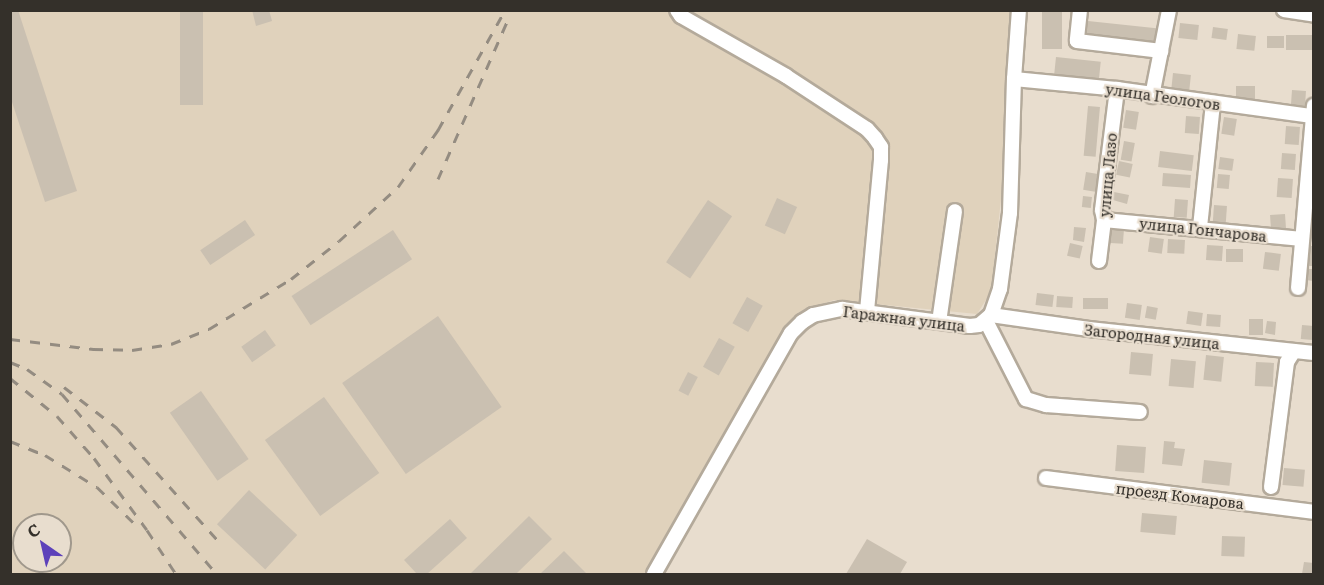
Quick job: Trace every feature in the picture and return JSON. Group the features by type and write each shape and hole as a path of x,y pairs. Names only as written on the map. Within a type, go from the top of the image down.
{"street":[{"path":"677,10 681,16 786,76 867,129 881,147 867,311"},
{"path":"1019,10 1014,80 1010,213 1000,289 989,318 1026,399 1046,405 1140,412"},
{"path":"1080,10 1077,41 1161,51"},
{"path":"1152,96 1169,10"},
{"path":"1284,10 1314,15"},
{"name":"улица Геологов","path":"1014,80 1117,89 1152,96 1213,103 1313,111"},
{"name":"улица Лазо","path":"1099,261 1104,220 1102,210 1117,89"},
{"path":"1200,227 1213,103"},
{"path":"1298,288 1313,111"},
{"path":"939,322 955,211"},
{"name":"улица Гончарова","path":"1104,220 1200,227 1302,239"},
{"name":"Гаражная улица","path":"654,574 791,333 813,315 842,309 970,326 989,318"},
{"name":"Загородная улица","path":"989,318 1314,353"},
{"path":"1271,487 1287,363 1294,351"},
{"name":"проезд Комарова","path":"1046,478 1314,512"}],"shaded area":[{"path":"10,11 1026,11 1014,79 991,292 977,314 834,300 811,308 787,325 644,574 11,574"}],"building":[{"path":"10,10 18,10 77,191 45,202 10,96"},
{"path":"180,10 203,10 203,105 180,105"},
{"path":"252,10 269,10 272,21 256,26"},
{"path":"1042,10 1062,10 1062,49 1042,49"},
{"path":"1088,21 1159,28 1157,45 1086,38"},
{"path":"1180,23 1199,25 1197,40 1178,38"},
{"path":"1213,27 1228,29 1226,40 1211,38"},
{"path":"1238,34 1256,36 1254,51 1236,49"},
{"path":"1286,35 1312,35 1312,50 1286,50"},
{"path":"1267,36 1284,36 1284,48 1267,48"},
{"path":"1056,57 1101,62 1099,82 1054,77"},
{"path":"1173,73 1191,75 1189,95 1171,93"},
{"path":"1236,86 1255,86 1255,100 1236,100"},
{"path":"1292,90 1306,91 1305,106 1291,105"},
{"path":"1088,106 1100,107 1096,157 1084,156"},
{"path":"1126,110 1139,112 1136,130 1123,128"},
{"path":"1186,116 1200,117 1199,134 1185,133"},
{"path":"1224,117 1237,119 1234,136 1221,134"},
{"path":"1286,126 1300,127 1299,145 1285,144"},
{"path":"1124,141 1135,143 1132,162 1121,160"},
{"path":"1160,151 1194,155 1192,171 1158,167"},
{"path":"1282,153 1296,154 1295,170 1281,169"},
{"path":"1220,157 1234,159 1232,171 1218,169"},
{"path":"1119,161 1133,164 1130,178 1116,175"},
{"path":"1086,172 1098,174 1095,192 1083,190"},
{"path":"1163,173 1191,175 1190,188 1162,186"},
{"path":"1218,174 1230,175 1229,189 1217,188"},
{"path":"1278,178 1293,179 1292,198 1277,197"},
{"path":"1114,192 1129,195 1127,204 1113,200"},
{"path":"1083,196 1092,197 1091,208 1082,207"},
{"path":"777,198 797,207 785,234 765,225"},
{"path":"1175,199 1188,200 1187,218 1174,217"},
{"path":"708,200 732,216 690,278 666,262"},
{"path":"1214,205 1227,206 1226,223 1213,222"},
{"path":"1285,214 1286,229 1271,230 1270,215"},
{"path":"1312,214 1314,214 1314,229 1310,228"},
{"path":"245,220 255,235 210,265 200,250"},
{"path":"1074,227 1086,228 1084,242 1073,240"},
{"path":"1111,228 1124,229 1123,244 1110,243"},
{"path":"393,230 412,259 311,325 292,296"},
{"path":"1150,237 1164,239 1162,254 1148,252"},
{"path":"1168,239 1185,240 1184,254 1167,253"},
{"path":"1070,243 1083,246 1080,259 1067,256"},
{"path":"1207,245 1223,246 1222,261 1206,260"},
{"path":"1310,246 1314,246 1314,266 1309,266"},
{"path":"1226,249 1243,249 1243,262 1226,262"},
{"path":"1265,252 1281,254 1279,271 1263,269"},
{"path":"1307,269 1314,269 1314,281 1305,280"},
{"path":"1037,293 1054,295 1052,307 1036,305"},
{"path":"1057,296 1073,297 1072,308 1056,307"},
{"path":"747,297 763,306 748,332 732,323"},
{"path":"1083,298 1108,298 1108,309 1083,309"},
{"path":"1127,303 1142,305 1140,320 1125,318"},
{"path":"1147,306 1158,308 1156,320 1145,318"},
{"path":"1188,311 1203,313 1201,326 1186,324"},
{"path":"1207,314 1221,315 1220,327 1206,326"},
{"path":"438,316 502,407 406,474 342,383"},
{"path":"1249,319 1263,319 1263,335 1249,335"},
{"path":"1267,321 1276,322 1275,335 1265,333"},
{"path":"1302,325 1314,326 1313,340 1301,339"},
{"path":"265,330 276,346 252,362 241,347"},
{"path":"719,338 735,347 719,376 703,367"},
{"path":"1131,352 1153,354 1151,376 1129,374"},
{"path":"1206,355 1224,357 1221,382 1203,380"},
{"path":"1171,359 1196,361 1194,388 1169,386"},
{"path":"1256,362 1274,363 1273,387 1255,386"},
{"path":"688,372 698,377 688,396 678,391"},
{"path":"201,391 249,459 217,481 170,413"},
{"path":"324,397 379,473 320,516 265,440"},
{"path":"1164,441 1175,442 1174,448 1185,449 1182,466 1162,464"},
{"path":"1117,445 1146,447 1144,473 1115,471"},
{"path":"1204,460 1232,463 1229,486 1202,483"},
{"path":"1284,468 1305,470 1303,487 1283,485"},
{"path":"249,490 297,535 265,569 217,524"},
{"path":"1142,513 1177,516 1175,535 1140,532"},
{"path":"529,516 552,539 516,574 470,574"},
{"path":"450,519 467,538 427,574 417,574 404,560"},
{"path":"1222,536 1245,537 1244,557 1221,556"},
{"path":"867,539 907,562 900,574 846,574"},
{"path":"564,551 587,574 540,574"},
{"path":"1304,562 1314,563 1314,574 1302,574"}],"railway":[{"path":"10,339 93,349 132,350 171,344 209,329 291,279 339,241 398,187 438,130 505,10"},
{"path":"438,179 507,22"},
{"path":"10,362 27,369 62,394 217,574"},
{"path":"10,378 57,416 94,458 176,574"},
{"path":"64,387 116,427 220,543"},
{"path":"10,441 45,455 97,487 136,525"}]}
